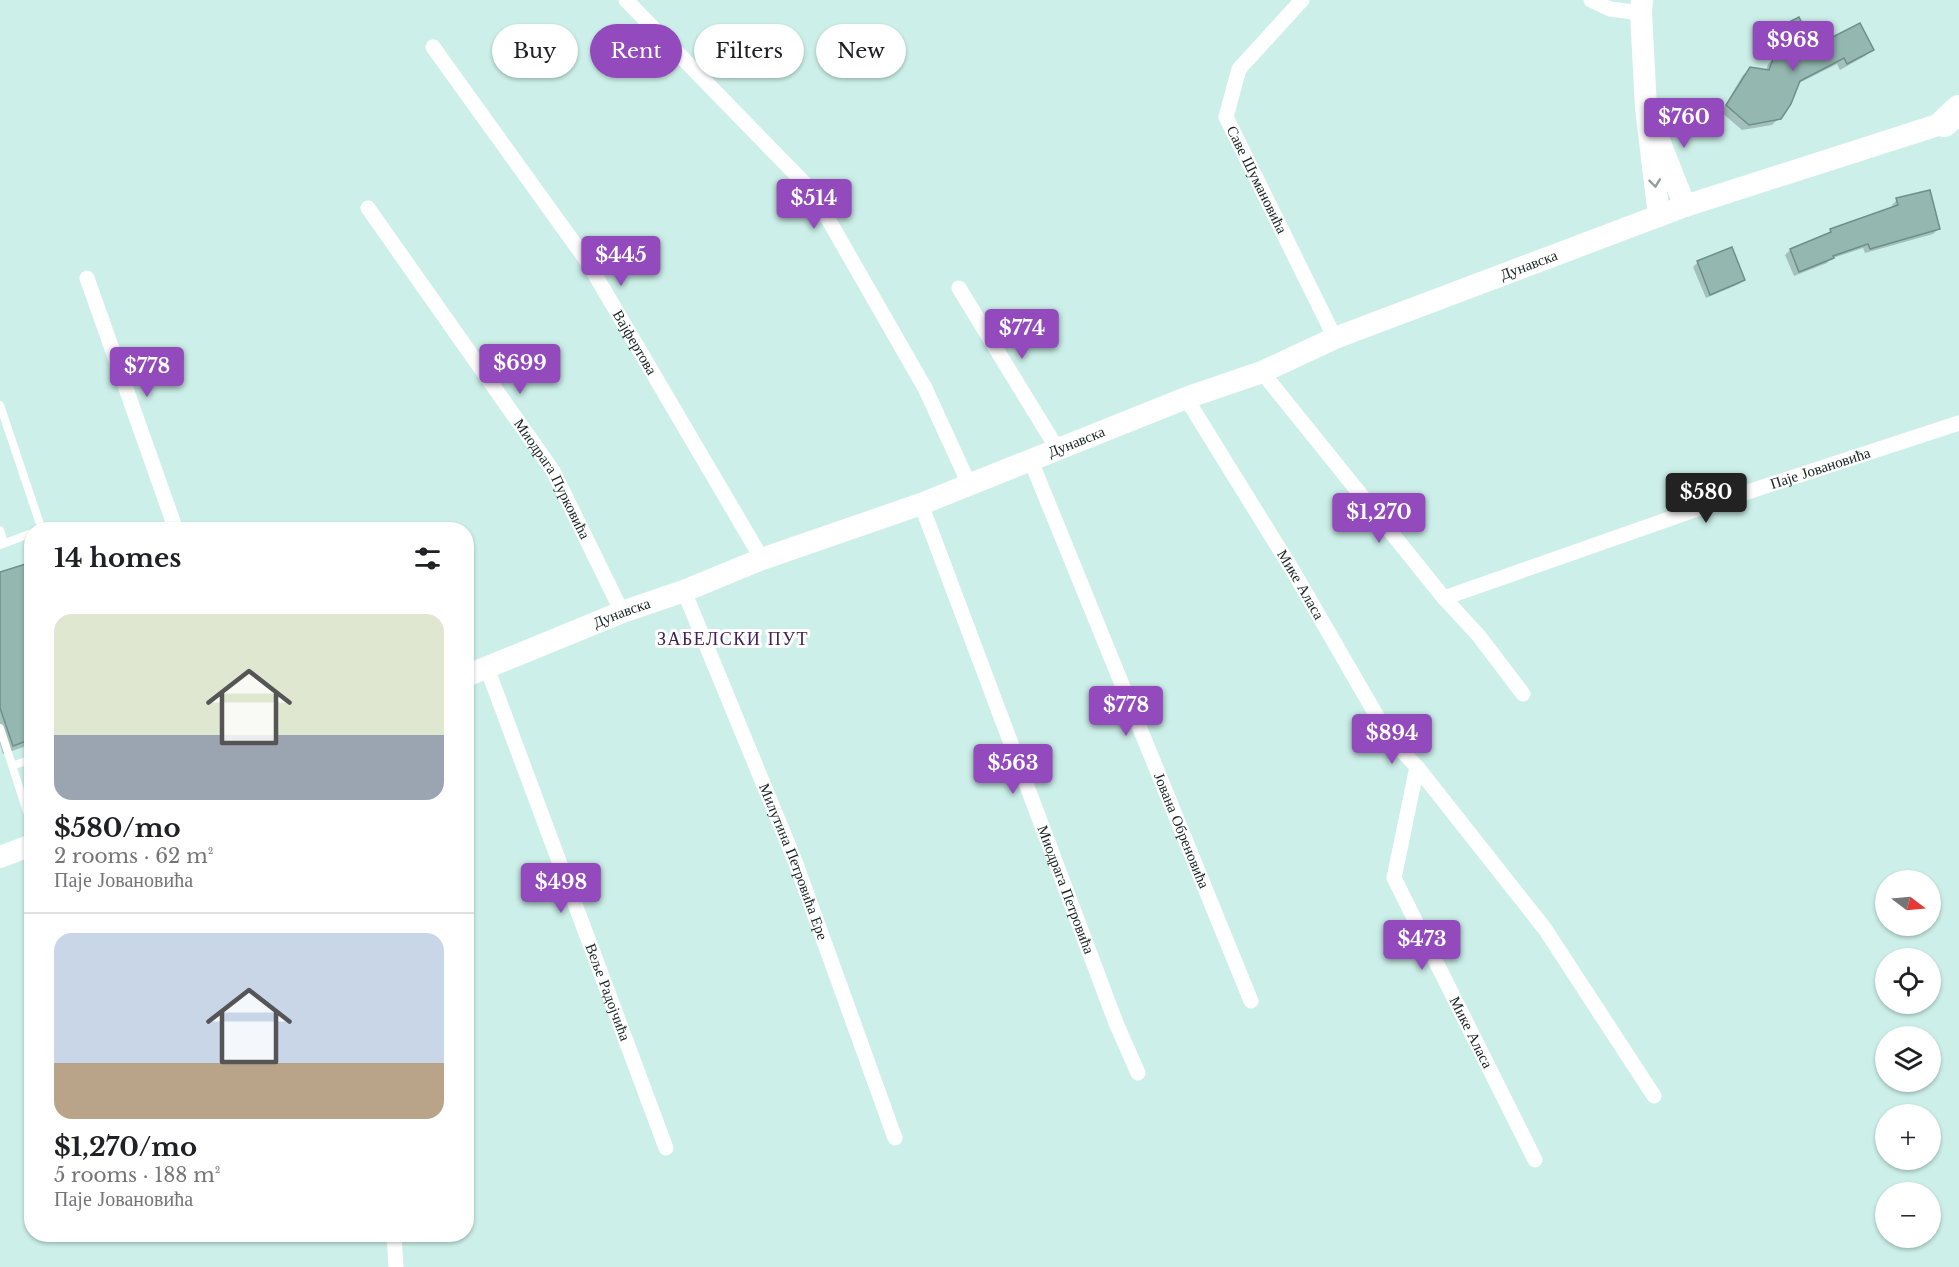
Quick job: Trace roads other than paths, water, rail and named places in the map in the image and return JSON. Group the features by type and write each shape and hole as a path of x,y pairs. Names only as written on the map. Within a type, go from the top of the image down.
{"street":[{"path":"627,0 812,190 925,388 969,484"},
{"name":"Саве Шумановића","path":"1302,0 1239,69 1226,117 1335,338"},
{"path":"1591,0 1610,9 1641,6 1646,108 1659,216"},
{"name":"Вајфертова","path":"434,47 587,261 762,559"},
{"path":"1646,108 1685,206"},
{"name":"Дунавска","path":"477,672 622,612 684,591 762,559 921,504 1186,398 1262,372 1335,338 1685,206 1954,120"},
{"name":"Миодрага Пурковића","path":"368,208 553,471 622,612"},
{"path":"87,278 173,522"},
{"path":"959,288 1058,450"},
{"path":"1262,372 1444,598 1479,636 1523,694"},
{"name":"Мике Аласа","path":"1186,398 1293,572 1389,737 1417,767 1545,929 1654,1096"},
{"name":"Паје Јовановића","path":"1444,598 1726,499 1959,423"},
{"name":"Јована Обреновића","path":"1031,460 1251,1001"},
{"name":"Миодрага Петровића","path":"921,504 1112,1012 1138,1073"},
{"name":"Милутина Петровића Ере","path":"684,591 795,861 895,1137"},
{"name":"Веље Радојчића","path":"477,672 666,1148"},
{"name":"Мике Аласа","path":"1417,767 1394,878 1535,1160"},
{"path":"0,857 24,848"},
{"path":"394,1242 396,1267"}],"lane":[{"path":"0,405 39,522"},
{"path":"0,530 2,544 24,535"},
{"path":"0,728 24,802"},
{"path":"12,765 24,761"}],"district":[{"name":"ЗАБЕЛСКИ ПУТ","path":"733,639"}]}
